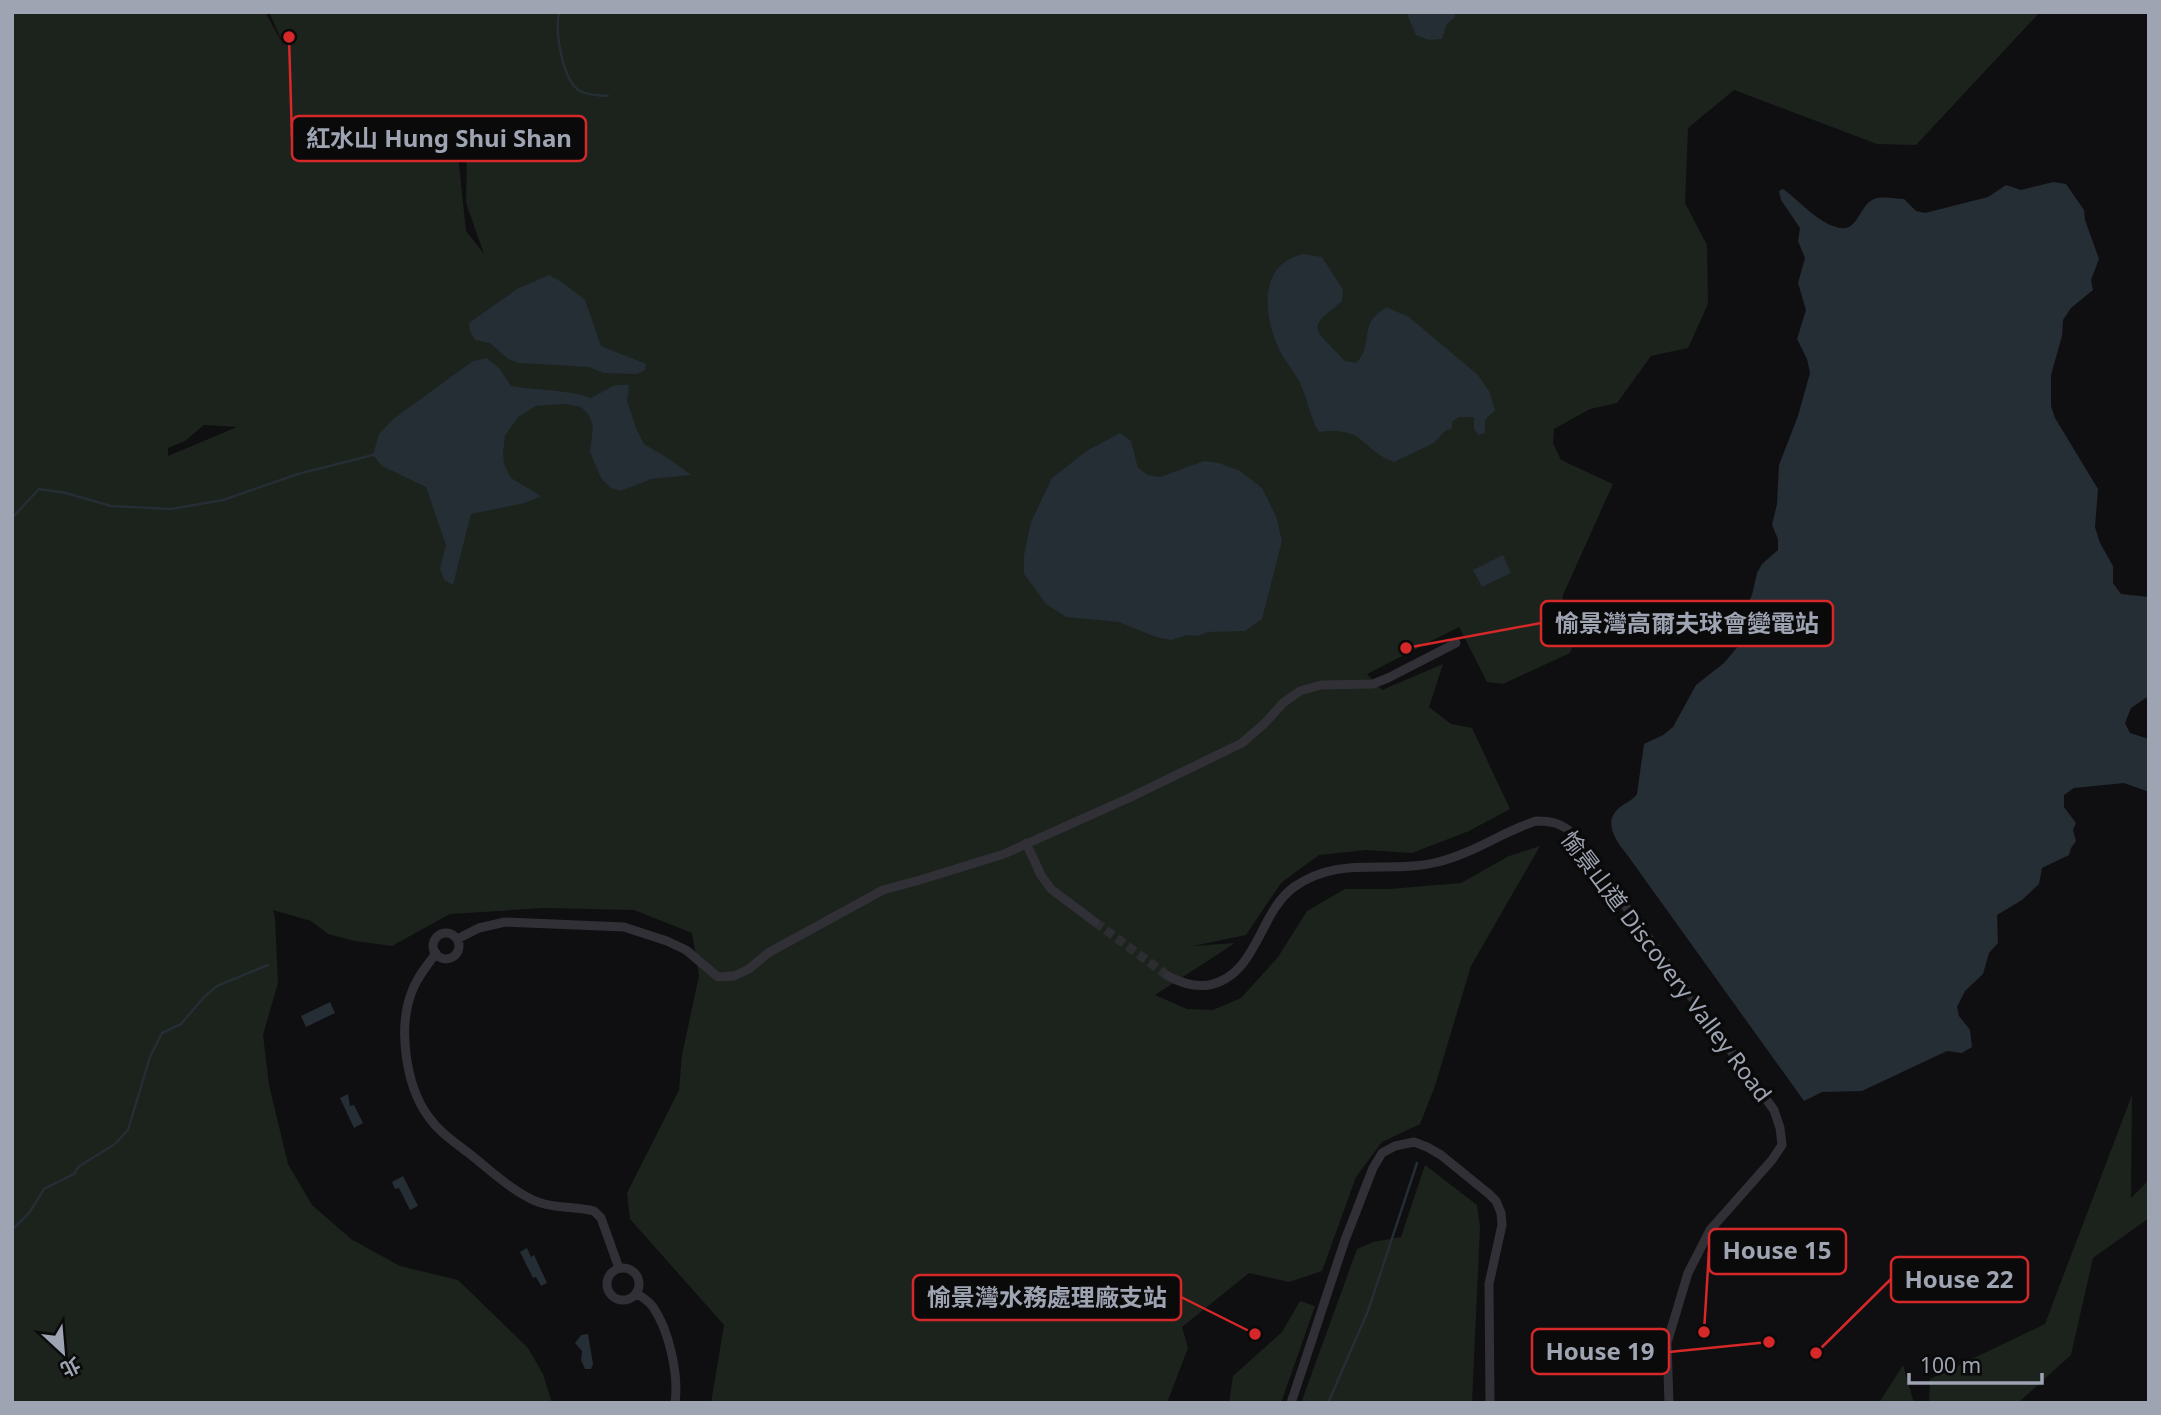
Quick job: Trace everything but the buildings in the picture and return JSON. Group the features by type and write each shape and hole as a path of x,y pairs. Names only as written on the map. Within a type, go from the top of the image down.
{"street":[{"path":"457,939 479,928 505,922 624,927 686,950 718,976 734,976 749,969 768,953 806,930 883,890 961,868 1026,843 1132,797 1242,743 1283,703 1300,691 1321,685 1373,684 1456,643"},
{"name":"愉景山道 Discovery Valley Road","path":"1168,976 1201,986 1230,976 1243,963 1275,910 1292,889 1310,878 1353,866 1404,868 1439,862 1536,821 1563,825 1573,833 1774,1110 1780,1128 1782,1145 1710,1230 1688,1273 1667,1343 1669,1403"},
{"path":"1026,843 1041,875 1052,889 1095,922"},
{"path":"451,934 457,939 459,947 451,957 443,958 436,953 434,941 439,935 451,934"},
{"path":"436,953 418,978 410,996 406,1028 406,1059 415,1091 428,1116 445,1135 534,1201 594,1212 601,1219 619,1268"},
{"path":"1291,1403 1345,1240 1373,1168 1382,1153 1395,1146 1413,1142 1441,1155 1489,1194 1501,1213 1500,1238 1489,1284 1490,1403"},
{"path":"619,1268 630,1269 638,1277 639,1288 636,1293 629,1299 620,1300 608,1292 608,1277 619,1268"},
{"path":"636,1293 654,1308 670,1349 675,1373 675,1403"}],"shaded area":[{"path":"12,12 265,12 284,46 269,12 2040,12 1916,145 1877,144 1734,90 1688,128 1685,203 1707,245 1708,304 1688,348 1651,356 1617,403 1590,409 1554,429 1553,443 1561,460 1613,484 1563,595 1573,638 1570,653 1503,684 1487,682 1459,627 1367,674 1382,690 1443,664 1429,707 1451,724 1472,728 1510,809 1469,831 1412,853 1366,850 1319,855 1281,883 1246,935 1193,946 1235,943 1155,995 1187,1009 1213,1010 1241,998 1278,957 1307,911 1345,889 1389,889 1461,883 1509,856 1540,846 1471,966 1435,1086 1420,1124 1382,1142 1356,1177 1322,1271 1289,1282 1249,1273 1182,1327 1188,1348 1167,1403 711,1403 724,1325 630,1219 627,1193 679,1090 682,1055 699,976 692,933 634,910 544,908 450,914 392,946 328,934 311,921 273,910 278,983 263,1035 269,1085 288,1164 312,1205 351,1239 400,1266 458,1280 528,1348 543,1374 552,1403 12,1403","holes":["467,149 466,203 484,254 466,231 458,155","204,425 237,427 168,456 168,448 185,441"]},
{"path":"1406,12 1455,12 1455,17 1447,24 1442,39 1429,40 1416,35"},
{"path":"2053,182 2066,184 2084,210 2099,259 2091,280 2093,290 2071,308 2063,320 2062,336 2051,375 2051,406 2055,418 2098,489 2095,527 2100,543 2113,566 2113,583 2121,594 2149,597 2149,696 2131,708 2125,723 2130,733 2149,739 2149,792 2124,783 2074,788 2064,795 2064,807 2076,823 2073,830 2076,841 2069,855 2042,868 2039,884 2022,900 1997,915 1998,943 1989,953 1983,974 1965,991 1957,1007 1959,1016 1970,1030 1972,1047 1962,1053 1947,1051 1862,1091 1822,1092 1804,1101 1620,845 1611,827 1613,815 1637,794 1644,744 1673,727 1696,685 1724,663 1740,644 1738,627 1752,595 1757,573 1762,564 1778,550 1778,539 1772,525 1777,504 1779,465 1798,416 1810,373 1807,359 1797,339 1806,310 1798,283 1805,258 1798,241 1800,228 1781,200 1779,191 1783,189 1822,220 1843,228 1853,224 1872,200 1883,197 1904,199 1916,211 1925,213 1988,197 2006,185 2021,190"},
{"path":"1303,254 1322,257 1343,290 1342,301 1321,319 1317,326 1320,335 1345,361 1356,363 1360,358 1365,349 1371,321 1386,307 1409,317 1478,375 1489,391 1495,410 1485,420 1485,433 1478,435 1474,429 1474,417 1459,417 1452,422 1452,428 1434,443 1394,462 1346,432 1319,432 1299,381 1279,349 1268,307 1271,279 1278,268"},
{"path":"549,275 585,300 601,346 646,364 645,370 637,374 604,373 589,367 519,363 508,359 490,343 475,340 469,323 517,289"},
{"path":"487,358 500,369 511,386 591,398 615,385 629,385 627,401 644,444 691,475 651,479 621,491 611,488 601,478 590,452 593,426 589,415 581,407 564,404 536,406 518,417 505,436 503,453 504,464 511,478 541,496 525,503 471,514 453,585 444,580 440,568 446,545 426,487 382,466 373,455 379,434 393,419 473,361"},
{"path":"1120,433 1131,441 1138,468 1148,475 1160,477 1204,461 1240,471 1262,488 1276,516 1282,541 1262,619 1245,631 1209,632 1171,640 1119,622 1066,617 1046,604 1024,574 1024,555 1031,522 1052,478 1088,450"},
{"path":"1503,555 1511,573 1482,587 1473,570"},
{"path":"330,1002 335,1013 306,1027 301,1016"},
{"path":"348,1094 350,1106 354,1105 363,1123 354,1128 340,1098"},
{"path":"2132,1095 2131,1198 2149,1180 2149,1218 2093,1258 2071,1355 2018,1403 1929,1403 1930,1379 2045,1324"},
{"path":"1425,1165 1477,1205 1480,1227 1472,1403 1301,1403 1357,1249 1373,1242 1401,1237"},
{"path":"403,1176 418,1206 410,1210 399,1188 395,1189 392,1182"},
{"path":"527,1248 531,1257 534,1255 547,1283 541,1286 536,1277 533,1278 520,1252"},
{"path":"1300,1301 1315,1306 1281,1403 1229,1403 1233,1376 1282,1332"},
{"path":"588,1334 593,1364 591,1369 585,1369 581,1360 582,1351 575,1343 581,1335"},
{"path":"1903,1365 1914,1403 1879,1403"}],"waterway":[{"path":"559,12 559,43 569,77 583,93 608,96"},
{"path":"12,518 39,489 66,493 111,506 171,509 223,500 298,474 373,455"},
{"path":"12,1230 29,1213 44,1189 74,1174 78,1167 115,1144 128,1130 150,1057 162,1033 181,1024 217,986 268,965"},
{"path":"1328,1403 1368,1311 1417,1163"}],"tunnel":[{"path":"1095,922 1168,976"}],"place":[{"name":"紅水山 Hung Shui Shan","path":"289,37"},
{"name":"愉景灣高爾夫球會變電站","path":"1406,648"},
{"name":"House 15","path":"1704,1332"},
{"name":"愉景灣水務處理廠支站","path":"1255,1334"},
{"name":"House 19","path":"1769,1342"},
{"name":"House 22","path":"1816,1353"}]}
